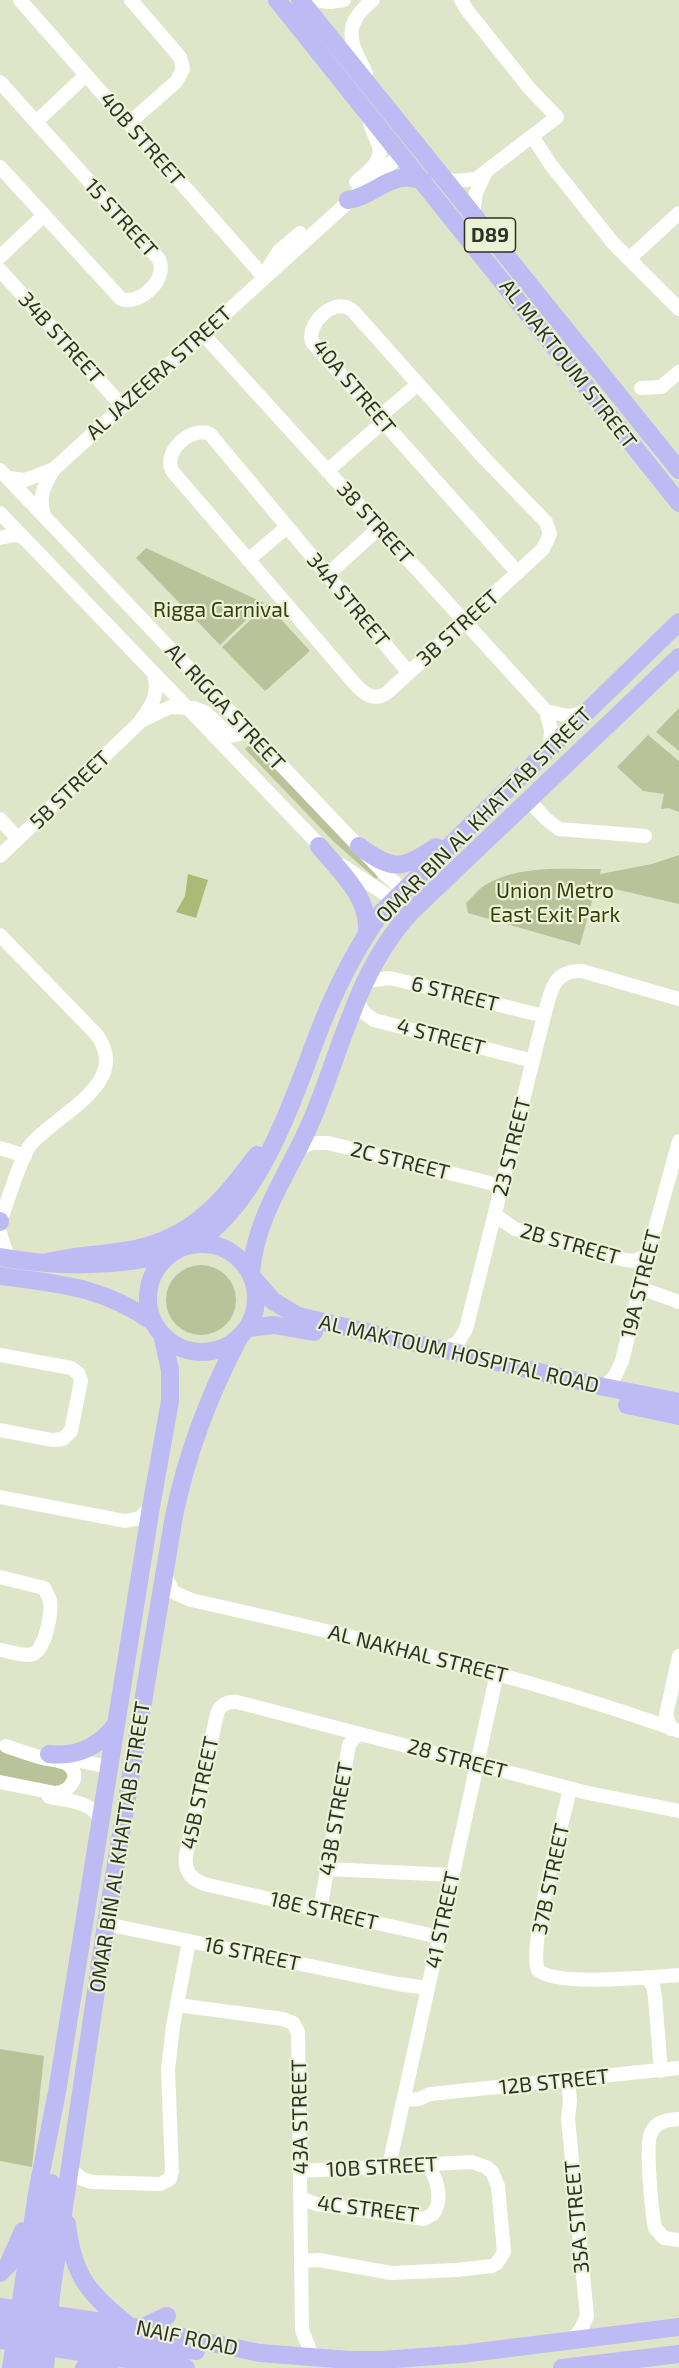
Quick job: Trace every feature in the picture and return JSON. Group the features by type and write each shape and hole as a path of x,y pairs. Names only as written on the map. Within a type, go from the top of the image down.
{"main road":[{"name":"AL MAKTOUM STREET","path":"277,0 678,503"},
{"name":"AL MAKTOUM STREET","path":"300,0 679,470"},
{"path":"401,154 408,145 408,133"},
{"path":"348,200 360,197 391,179 411,177 423,181"},
{"name":"OMAR BIN AL KHATTAB STREET","path":"194,1244 219,1226 242,1200 282,1122 335,993 367,932 398,895 458,839 512,783 590,711 679,622"},
{"name":"OMAR BIN AL KHATTAB STREET","path":"252,1275 254,1249 264,1214 299,1148 357,1000 388,939 417,907 677,660"},
{"path":"359,846 383,862 402,865 440,845 458,839"},
{"path":"319,846 363,902 368,921 367,932"},
{"path":"398,895 417,907"},
{"path":"44,1263 79,1255 136,1248 174,1236 191,1226 226,1197 282,1122"},
{"path":"0,1276 94,1291 128,1305 158,1328 175,1345 191,1351 208,1352 225,1348 243,1333 256,1308 252,1275 243,1262 221,1247 194,1244 171,1253 114,1264 79,1266 4,1258"},
{"path":"158,1328 148,1296 150,1283 162,1262 171,1253"},
{"name":"AL MAKTOUM HOSPITAL ROAD","path":"252,1275 273,1300 298,1316 604,1388 679,1402"},
{"name":"AL MAKTOUM HOSPITAL ROAD","path":"243,1333 274,1325 288,1326 679,1416"},
{"name":"OMAR BIN AL KHATTAB STREET","path":"24,2336 34,2311 37,2193 50,2127 170,1401 170,1370 158,1328"},
{"name":"OMAR BIN AL KHATTAB STREET","path":"11,2368 34,2311 65,2203 106,1924 179,1491 190,1450 211,1395 243,1333"},
{"path":"49,1754 73,1754 84,1750 103,1739 116,1724"},
{"path":"109,1767 114,1770 120,1780 113,1836 118,1851"},
{"path":"34,2311 52,2170 50,2127"},
{"path":"0,2273 8,2265 15,2251 37,2193"},
{"path":"65,2203 72,2253 85,2284 98,2300 135,2327 167,2316"},
{"name":"NAIF ROAD","path":"0,2307 135,2327 260,2353 313,2358 382,2360 426,2358 679,2327"},
{"path":"29,2368 24,2336 213,2354 260,2353"},
{"name":"OMAR BIN AL KHATTAB STREET","path":"24,2336 45,2368"},
{"name":"NAIF ROAD","path":"24,2336 126,2358 186,2368"},
{"path":"562,2368 679,2354"},
{"path":"84,2368 99,2362 126,2358"},
{"path":"369,2368 419,2364 426,2358"}],"street":[{"name":"40B STREET","path":"20,0 264,277"},
{"path":"129,123 176,82 183,69 180,57 131,0"},
{"path":"314,0 330,2 344,0"},
{"path":"373,0 356,15 351,34 356,52 378,96"},
{"path":"443,177 465,182 476,179 553,120 489,38 466,4 454,0"},
{"path":"36,122 86,75"},
{"name":"15 STREET","path":"0,82 158,258 162,268 160,278 136,299 126,301 121,298 0,167"},
{"name":"AL JAZEERA STREET","path":"264,277 279,251 375,164 380,148 370,125 369,114"},
{"path":"529,139 606,234 679,309"},
{"name":"AL JAZEERA STREET","path":"44,515 40,497 42,488 54,469 401,154"},
{"path":"472,213 476,193 485,174"},
{"path":"629,259 679,213"},
{"path":"0,257 44,215"},
{"name":"34B STREET","path":"0,270 123,407"},
{"name":"40A STREET","path":"518,573 312,342 310,332 312,327 330,309 340,304 350,307 546,522 550,534"},
{"name":"38 STREET","path":"203,334 546,711"},
{"path":"641,388 661,387 679,372"},
{"path":"327,471 418,384"},
{"name":"34A STREET","path":"355,684 170,468 171,453 190,435 200,431 210,434 409,673"},
{"name":"AL JAZEERA STREET","path":"4,474 25,480 54,469"},
{"name":"AL RIGGA STREET","path":"4,474 241,725 359,846 391,881 398,895"},
{"name":"AL RIGGA STREET","path":"0,513 319,846 349,871 398,895"},
{"path":"248,560 287,527"},
{"path":"327,575 379,528"},
{"name":"3B STREET","path":"355,684 367,695 378,697 388,692 543,549 550,534"},
{"path":"0,538 14,535 23,537"},
{"name":"5B STREET","path":"0,856 139,723 154,701 157,692 154,673"},
{"name":"5B STREET","path":"139,723 162,709 179,706 187,708"},
{"path":"187,708 205,712 230,736 240,734 241,725"},
{"path":"550,749 551,730 546,711 568,716 590,711"},
{"path":"529,801 559,829 645,836"},
{"path":"0,819 18,839"},
{"path":"0,934 96,1034 106,1052 107,1062 100,1082 32,1144 25,1156 0,1222"},
{"name":"23 STREET","path":"466,1329 544,1016 555,982 568,972 589,972 679,999"},
{"name":"6 STREET","path":"366,981 390,978 544,1016"},
{"name":"4 STREET","path":"357,1000 363,1012 374,1020 533,1062"},
{"name":"19A STREET","path":"604,1388 619,1368 679,1141"},
{"name":"2C STREET","path":"299,1148 313,1143 328,1143 502,1186"},
{"path":"0,1148 25,1156"},
{"name":"2B STREET","path":"495,1215 515,1229 626,1260 635,1261 648,1254"},
{"path":"0,1233 4,1258"},
{"path":"640,1288 679,1302"},
{"path":"445,1350 458,1342 466,1329"},
{"path":"466,1329 468,1345 476,1358"},
{"path":"0,1355 71,1368 78,1373 81,1381 73,1426 68,1436 52,1440 0,1431"},
{"path":"0,1497 124,1521 138,1529 146,1542"},
{"path":"124,1521 140,1518 151,1507"},
{"name":"AL NAKHAL STREET","path":"165,1575 173,1592 191,1600 497,1673 606,1706 675,1730"},
{"path":"0,1577 44,1588 50,1601 45,1634 40,1648 34,1653 25,1654 0,1650"},
{"path":"675,1730 667,1720 667,1710 679,1656"},
{"name":"41 STREET","path":"389,2166 497,1673"},
{"name":"45B STREET","path":"208,1885 192,1878 185,1863 186,1855 217,1714 226,1702 237,1702"},
{"name":"28 STREET","path":"237,1702 570,1789 623,1802 679,1811"},
{"path":"651,1722 660,1718 667,1710"},
{"name":"43B STREET","path":"320,1910 350,1745 354,1738 361,1734"},
{"path":"3,1745 109,1767"},
{"path":"0,1782 63,1793 74,1782 74,1774 67,1764 3,1745"},
{"path":"0,1788 89,1806 100,1821"},
{"name":"37B STREET","path":"570,1789 545,1898 536,1958 538,1970 542,1974 554,1977 646,1977"},
{"path":"327,1869 453,1875"},
{"name":"18E STREET","path":"208,1885 440,1937"},
{"name":"16 STREET","path":"106,1924 398,1984 413,1993 427,1993"},
{"path":"70,2169 82,2179 92,2182 160,2184 170,2179 172,2171 168,2069 189,1941"},
{"path":"646,1977 679,1975"},
{"path":"646,1977 653,1986 655,1996 661,2071"},
{"name":"43A STREET","path":"177,2006 283,2019 296,2027 299,2038 302,2330 313,2358"},
{"name":"12B STREET","path":"404,2100 419,2099 430,2094 679,2068"},
{"name":"35A STREET","path":"564,2081 570,2102 568,2119 586,2316"},
{"name":"12B STREET","path":"407,2086 430,2094"},
{"path":"679,2119 663,2121 657,2125 649,2138 656,2228 664,2238 679,2240"},
{"name":"10B STREET","path":"300,2171 464,2162 486,2167 496,2179 498,2186 504,2252 497,2263 486,2268 391,2273 319,2260 302,2261"},
{"name":"4C STREET","path":"436,2178 445,2164"},
{"name":"4C STREET","path":"301,2198 316,2204 424,2218 433,2214 438,2206 436,2178 425,2165"},
{"path":"586,2316 594,2326 610,2336"},
{"path":"572,2340 581,2329 586,2316"},
{"name":"43A STREET","path":"290,2356 302,2330"}],"green space":[{"name":"Rigga Carnival","path":"146,548 264,603 220,645 136,558"},
{"path":"267,604 310,651 265,691 222,647"},
{"path":"679,708 679,751 656,732"},
{"path":"648,735 679,761 679,812 669,808 661,809 664,794 643,791 617,767"},
{"path":"253,742 380,874 376,879 333,841 245,749"},
{"name":"Union Metro East Exit Park","path":"679,855 679,904 597,883 580,945 468,913 466,903 481,888 514,874 542,869 601,869 600,874 652,864"},
{"path":"201,1265 220,1271 230,1281 236,1300 230,1319 220,1329 201,1335 182,1329 172,1319 166,1300 172,1281 182,1271"},
{"path":"0,1744 74,1759 67,1796 0,1783"},
{"path":"0,2049 44,2056 32,2167 0,2161"}],"shaded area":[{"path":"188,874 208,880 196,918 176,912 185,896"}]}
